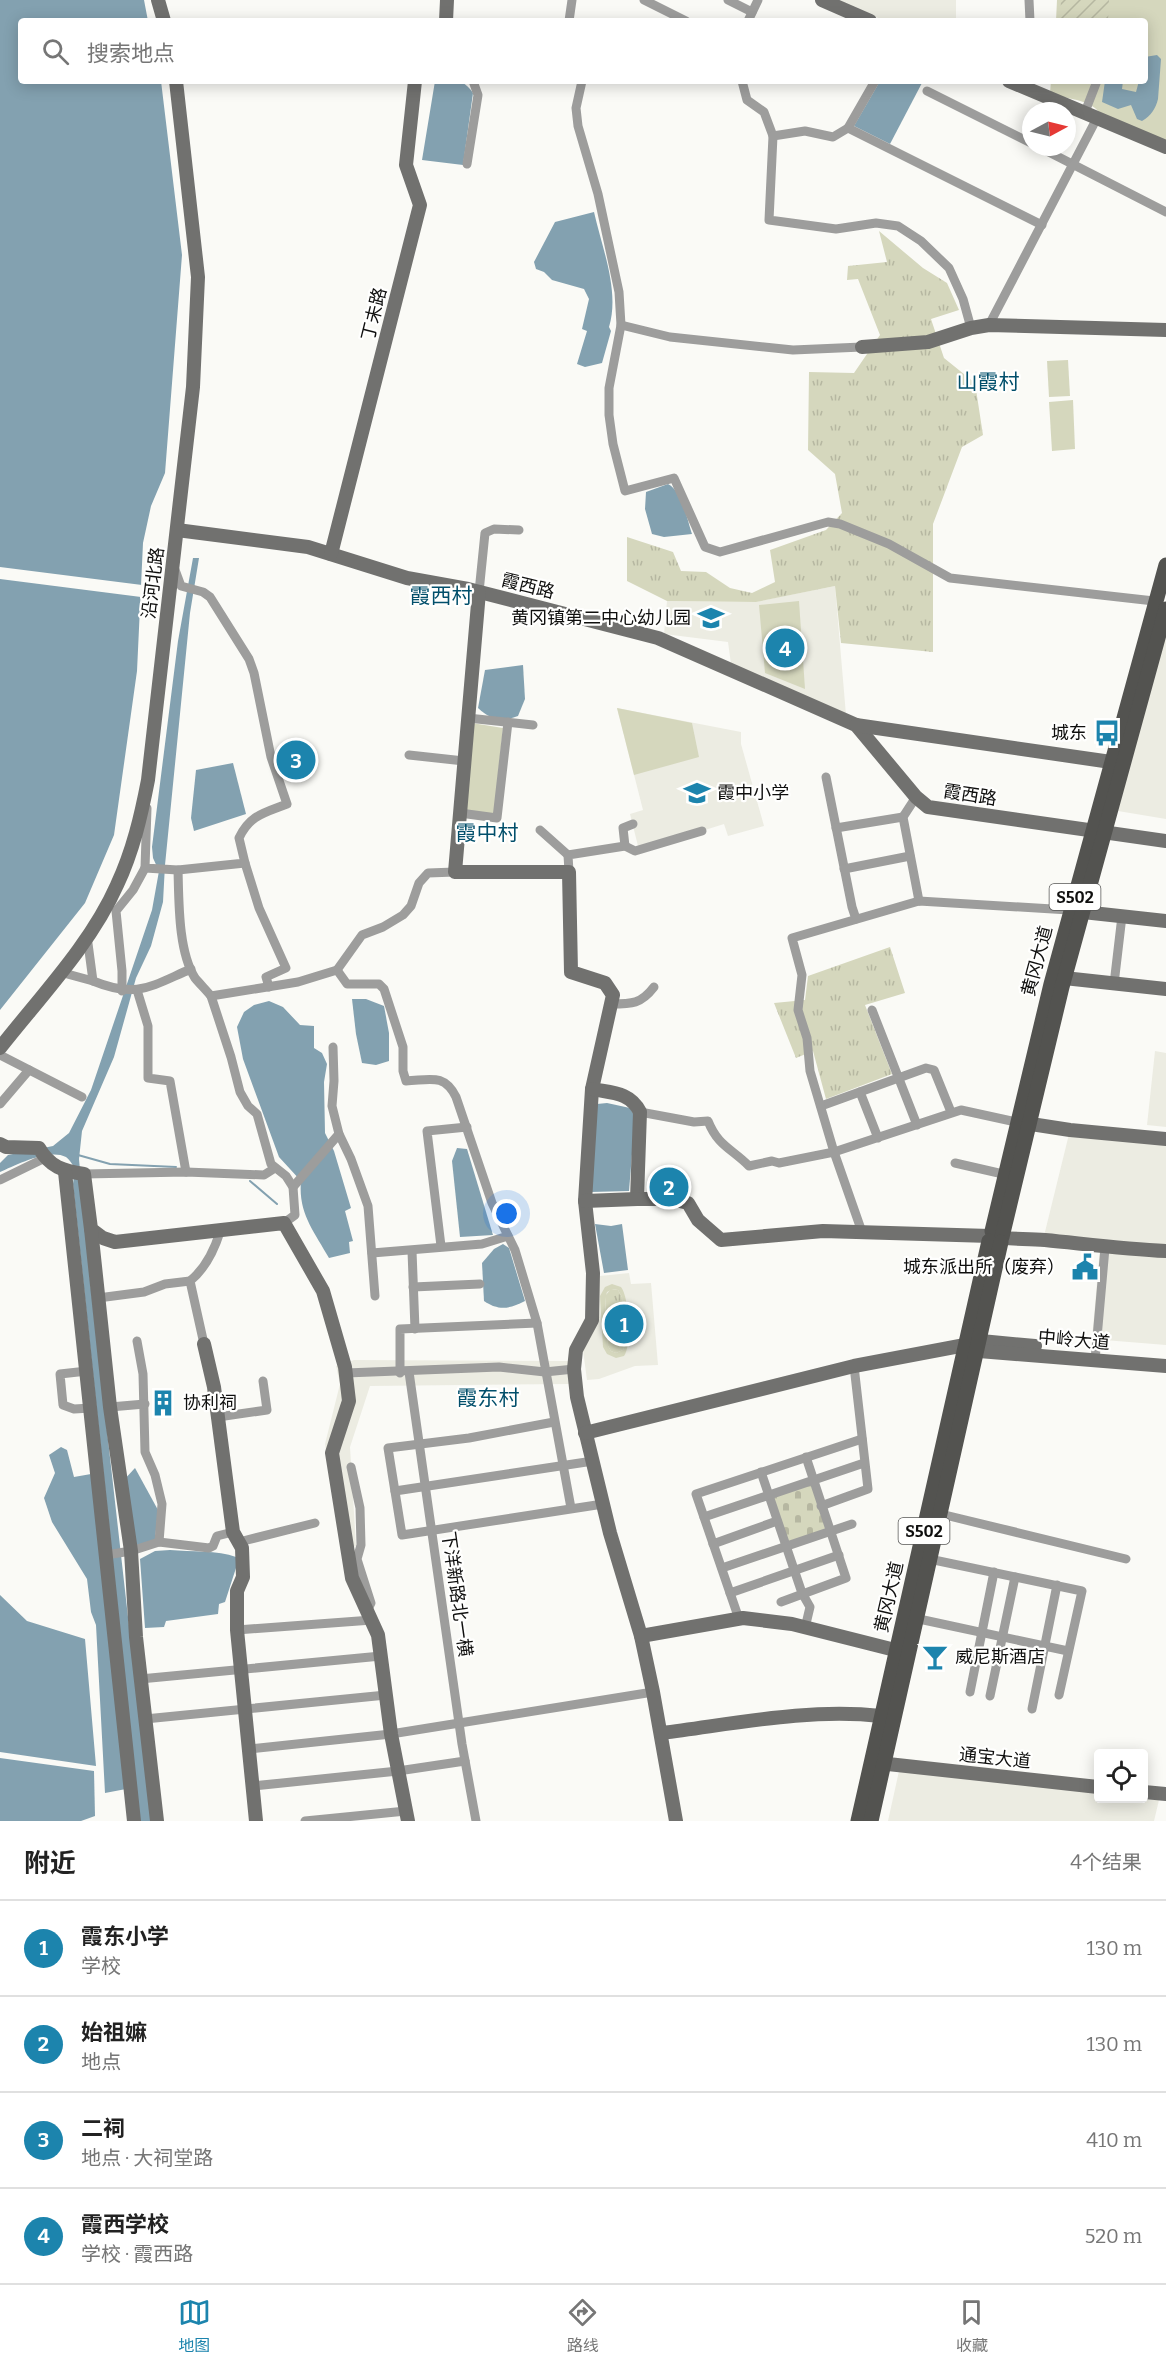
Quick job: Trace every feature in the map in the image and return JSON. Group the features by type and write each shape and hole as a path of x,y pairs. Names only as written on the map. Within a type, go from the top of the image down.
{"main road":[{"name":"黄冈大道","path":"870,1821 1051,984 1166,565"},
{"name":"黄冈大道","path":"858,1821 995,1237 1160,605"}],"street":[{"path":"158,0 163,18"},
{"path":"446,18 447,0"},
{"path":"569,18 572,0"},
{"path":"644,0 680,18"},
{"path":"728,0 750,16 758,0"},
{"path":"822,0 863,18"},
{"path":"1029,0 1030,18"},
{"name":"沿河北路","path":"0,1048 87,936 117,886 141,819 148,780 193,387 198,277 176,84"},
{"name":"丁未路","path":"332,554 420,205 406,165 415,84"},
{"path":"467,164 478,95 474,84"},
{"path":"581,84 576,108 578,126 598,194 614,260 619,292 621,325 609,388 609,415 613,444 625,490 674,478 705,547 720,552 828,522 840,524 889,544 950,578 1160,605"},
{"path":"743,84 747,100 764,112 773,136 769,220 836,229 876,223 898,226 921,242 949,268 963,299 972,328"},
{"path":"773,136 805,131 833,137 848,128 873,84"},
{"path":"1024,84 1166,147"},
{"path":"989,325 1073,164 1091,115 1094,84"},
{"path":"927,91 1022,138"},
{"path":"848,128 1042,225"},
{"path":"1057,156 1166,212"},
{"path":"621,325 670,337 792,350 928,342 989,325 1166,330"},
{"path":"455,872 485,533 494,529 519,530"},
{"name":"霞西路","path":"177,530 308,547 407,578 479,592 658,638 856,725 916,797 928,807 1166,841"},
{"path":"173,565 182,586 210,597 249,659 271,757 287,804 252,818 239,838 259,908 286,968 266,977 269,987"},
{"path":"468,718 533,725"},
{"path":"460,813 496,818 508,722"},
{"path":"856,725 1111,762"},
{"path":"409,755 464,761"},
{"path":"826,777 856,919"},
{"path":"148,780 145,868 133,890 116,911 122,971 129,991 148,1026 148,1078 170,1081 186,1172"},
{"path":"916,797 903,817 919,901"},
{"path":"836,828 903,817"},
{"path":"625,846 623,828 633,824"},
{"path":"540,830 568,855 571,972 605,983 613,995 592,1089 585,1201 594,1273 592,1320 576,1350 574,1369 585,1433 641,1636 662,1733 676,1821"},
{"path":"568,855 625,846 635,851 702,831"},
{"path":"844,869 910,856"},
{"path":"145,868 178,870 245,863"},
{"path":"91,1229 103,1238 115,1242 284,1223 295,1215 293,1186 286,1176 271,1164 258,1114 248,1106 240,1092 211,996 195,978 191,969 179,915 178,870"},
{"path":"211,996 307,980 337,970 362,935 383,927 403,915 411,906 419,883 428,873 569,872"},
{"path":"862,1232 834,1152 810,1071 807,1038 798,1010 802,975 792,938 919,901 1069,910"},
{"path":"1083,912 1166,921"},
{"path":"1114,984 1122,916"},
{"path":"87,936 93,981"},
{"path":"60,972 129,991 191,969"},
{"path":"337,970 347,984 379,984 384,989 403,1047 403,1071 406,1081 442,1080 450,1085 467,1127 492,1203 515,1250 537,1323 571,1508"},
{"path":"1053,977 1166,989"},
{"path":"611,1004 646,998 654,987"},
{"path":"873,1010 917,1125"},
{"path":"333,1047 332,1106 339,1134 368,1206 375,1296"},
{"path":"0,1055 82,1097"},
{"path":"820,1106 926,1068 934,1070 951,1112"},
{"path":"0,1104 29,1070"},
{"path":"592,1089 627,1095 640,1112 637,1199"},
{"path":"860,1092 878,1138"},
{"path":"640,1112 694,1122 708,1122 714,1136 721,1144 733,1150 749,1166 834,1152 961,1110 1016,1122"},
{"path":"1031,1124 1166,1139"},
{"path":"441,1246 428,1131 467,1127"},
{"path":"293,1186 339,1134"},
{"path":"0,1144 42,1153 51,1165 65,1172 84,1174 186,1172 264,1175 275,1168"},
{"path":"0,1180 42,1153"},
{"path":"955,1163 1003,1174"},
{"path":"65,1172 134,1821"},
{"path":"84,1174 110,1407 131,1551 135,1637 158,1821"},
{"path":"585,1201 672,1199 687,1203 698,1220 721,1240 823,1231 995,1237 1106,1248 1166,1251"},
{"path":"284,1223 323,1291 346,1373 349,1401 332,1453 352,1578 378,1635 390,1734 407,1816 304,1821"},
{"path":"98,1298 144,1292 165,1284 190,1281 201,1273 215,1249 220,1232"},
{"path":"372,1253 482,1244 508,1236"},
{"path":"1095,1356 1106,1248"},
{"path":"412,1251 415,1329 537,1323"},
{"path":"190,1281 218,1417 236,1537 242,1548 243,1577 237,1591 237,1630 256,1821"},
{"path":"413,1287 480,1284"},
{"name":"下洋新路北一横","path":"415,1329 400,1329 399,1333 404,1372 419,1445 459,1723 476,1821"},
{"path":"137,1341 143,1374 145,1452 155,1475 162,1504 159,1542"},
{"path":"585,1433 854,1366 965,1345"},
{"name":"中岭大道","path":"980,1346 1095,1356 1166,1366"},
{"name":"中岭大道","path":"1095,1356 1166,1358"},
{"path":"821,1506 868,1489 854,1366"},
{"path":"346,1373 498,1367 545,1372 574,1369"},
{"path":"87,1371 60,1374 63,1405 74,1409 91,1408"},
{"path":"218,1417 267,1410 263,1381"},
{"path":"110,1407 145,1404"},
{"path":"554,1422 469,1438 388,1448 402,1535 603,1504"},
{"path":"739,1619 696,1494 862,1439"},
{"path":"781,1602 846,1578 806,1457"},
{"path":"395,1491 593,1461"},
{"path":"704,1518 864,1463"},
{"path":"351,1467 360,1508 361,1545 357,1559 371,1603 369,1616"},
{"path":"761,1472 802,1593 810,1607 805,1628"},
{"path":"945,1515 1126,1559"},
{"path":"713,1544 777,1521"},
{"path":"106,1555 131,1551 159,1542 209,1548 213,1546 217,1536 236,1537 315,1523"},
{"path":"722,1568 852,1524"},
{"path":"730,1593 838,1555"},
{"path":"934,1560 1082,1591 1059,1695"},
{"path":"970,1692 993,1572"},
{"path":"990,1696 1015,1576"},
{"path":"1032,1708 1057,1585"},
{"path":"237,1630 369,1616"},
{"path":"641,1636 739,1619 792,1624 891,1649"},
{"path":"919,1619 980,1634 1068,1651"},
{"path":"140,1679 381,1656"},
{"path":"249,1749 390,1734 653,1692"},
{"path":"145,1719 386,1695"},
{"path":"662,1733 819,1713 847,1712 881,1716"},
{"path":"253,1786 398,1771 465,1761"},
{"name":"通宝大道","path":"888,1764 1094,1787"},
{"path":"1148,1792 1166,1794"}],"shaded area":[{"path":"838,0 956,0 956,18 878,18"},
{"path":"835,586 846,715 731,664 728,642 664,634 667,601 755,602"},
{"path":"1166,621 1166,819 1118,811"},
{"name":"霞中小学","path":"617,708 741,732 741,744 764,826 728,836 724,824 705,830 703,827 638,846 630,814 643,810"},
{"path":"1155,1051 1166,1053 1166,1127 1147,1125"},
{"path":"1070,1130 1166,1139 1166,1345 1092,1339 1100,1248 1043,1240"},
{"path":"629,1273 631,1284 651,1283 658,1365 635,1366 599,1379 587,1380 583,1350 597,1319 600,1276"},
{"path":"354,1360 570,1361 570,1384 370,1386 350,1447 356,1546 341,1551 325,1444 340,1384 336,1366"},
{"path":"899,1771 1094,1793 1094,1803 1148,1803 1148,1800 1159,1800 1154,1821 888,1821"}],"green space":[{"path":"1057,0 1166,0 1166,141 1100,113 1083,102 1050,93 1051,84 1148,84 1148,18 1056,18"},
{"path":"1061,0 1109,0 1108,18 1060,18"},
{"path":"879,231 923,268 947,283 959,310 931,319 944,358 975,383 983,435 962,447 933,524 933,652 841,643 835,586 756,602 667,601 627,581 627,537 673,552 681,571 706,572 730,588 752,593 775,582 770,550 826,530 842,513 835,474 808,450 809,372 854,373 880,335 858,279 847,280 848,266 887,262"},
{"path":"1068,360 1070,396 1049,397 1047,361"},
{"path":"1073,400 1075,449 1052,451 1049,402"},
{"path":"799,601 805,689 765,673 759,605"},
{"path":"617,708 692,723 699,757 634,775"},
{"path":"472,723 503,728 494,814 463,811"},
{"path":"890,947 905,993 865,1005 892,1074 826,1099 813,1051 796,1058 774,1003 805,1000 808,976"},
{"path":"612,1284 621,1287 628,1310 629,1333 626,1351 624,1356 616,1358 607,1354 603,1347 600,1296 605,1287","holes":["613,1289 618,1290 622,1297 625,1344 623,1350 616,1353 608,1346 605,1299 607,1292"]},
{"path":"611,1289 618,1290 622,1297 625,1344 623,1350 616,1353 608,1346 605,1296"},
{"path":"813,1480 830,1531 786,1547 768,1496"}],"water":[{"path":"0,0 144,0 147,18 18,18 18,84 161,84 182,255 165,473 151,506 143,543 137,671 114,835 85,903 0,1010"},
{"path":"1157,55 1161,59 1158,99 1154,109 1142,121 1137,119 1131,105 1118,109 1102,102 1105,84 1123,84 1122,89 1136,92 1138,84 1148,84 1148,56"},
{"path":"435,84 465,84 473,93 463,165 422,160"},
{"path":"878,84 921,84 890,144 854,126"},
{"path":"594,212 611,284 612,313 609,327 611,331 602,363 585,367 577,364 587,331 582,329 589,299 584,289 552,280 544,272 536,269 534,262 555,222"},
{"path":"668,484 680,499 692,534 664,537 652,534 645,509 646,492"},
{"path":"193,558 199,558 190,613 163,902 151,946 136,978 114,1057 82,1131 79,1159 90,1280 151,1821 140,1821 73,1184 75,1168 67,1158 59,1155 33,1158 0,1172 0,1163 8,1155 53,1146 69,1133 91,1090 152,910 159,871 153,858 152,847 178,641"},
{"path":"523,665 525,699 518,716 496,719 478,708 485,670"},
{"path":"233,763 246,814 194,831 191,818 196,770"},
{"path":"352,999 366,999 384,1006 389,1033 389,1061 376,1065 362,1063"},
{"path":"269,1001 283,1007 300,1025 314,1026 314,1048 322,1053 327,1064 324,1082 325,1133 334,1151 351,1208 345,1211 353,1241 349,1242 350,1253 329,1258 313,1230 302,1203 301,1181 279,1157 243,1059 237,1027 244,1012 254,1005"},
{"path":"607,1103 630,1108 635,1117 629,1191 591,1192 597,1104"},
{"path":"457,1148 467,1149 493,1235 460,1237 452,1161"},
{"path":"595,1224 611,1226 622,1224 628,1270 604,1273"},
{"path":"503,1244 509,1248 525,1301 504,1308 484,1301 482,1263 494,1249"},
{"path":"61,1447 67,1450 74,1477 91,1474 126,1789 105,1793 96,1625 91,1612 87,1579 52,1522 44,1498 55,1473 49,1455"},
{"path":"135,1468 158,1510 155,1540 136,1547 122,1482"},
{"path":"170,1550 229,1555 236,1557 236,1568 225,1602 219,1604 218,1614 166,1621 164,1627 145,1628 140,1559 155,1551"},
{"path":"0,1595 27,1621 85,1639 96,1766 0,1752"},
{"path":"0,1758 94,1771 95,1816 81,1821 0,1821"}],"pier":[{"path":"0,567 142,585 141,597 0,579"}],"waterway":[{"path":"78,1155 110,1164 176,1167"},
{"path":"250,1181 277,1204"}],"place":[{"name":"黄冈镇第二中心幼儿园","path":"711,618"},
{"name":"霞西学校","path":"785,648"},
{"name":"城东","path":"1107,733"},
{"name":"二祠","path":"296,760"},
{"name":"霞中小学","path":"697,793"},
{"name":"始祖嫲","path":"669,1187"},
{"name":"城东派出所（废弃）","path":"1085,1267"},
{"name":"霞东小学","path":"624,1324"},
{"name":"协利祠","path":"163,1403"},
{"name":"威尼斯酒店","path":"935,1657"}],"district":[{"name":"山霞村","path":"988,382"},
{"name":"霞西村","path":"441,596"},
{"name":"霞中村","path":"487,833"},
{"name":"霞东村","path":"488,1398"}]}
